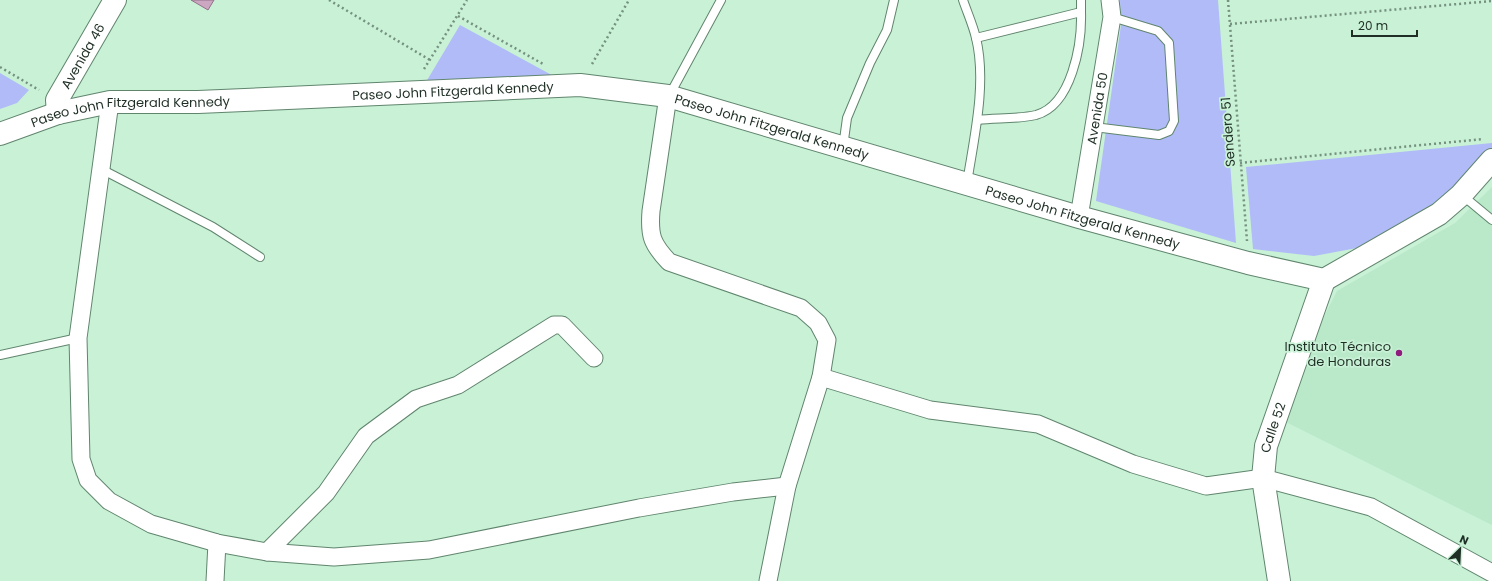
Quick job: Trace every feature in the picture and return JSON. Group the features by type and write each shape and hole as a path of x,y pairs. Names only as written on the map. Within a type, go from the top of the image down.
{"street":[{"name":"Avenida 46","path":"57,107 115,0"},
{"name":"Avenida 50","path":"1079,217 1112,17 1110,0"},
{"name":"Paseo John Fitzgerald Kennedy","path":"0,134 57,107 110,102 198,102 580,85 668,96 1079,217 1248,263 1324,280"},
{"path":"668,96 649,230 655,247 669,262 801,308 818,323 827,340 821,378 787,486 768,581"},
{"path":"110,102 78,338 81,459 88,480 109,501 151,524 217,543 267,552 334,557 430,550 639,508 733,492 787,486"},
{"path":"1324,280 1439,214 1461,195 1492,160"},
{"name":"Calle 52","path":"1279,581 1263,478 1266,446 1324,280"},
{"path":"267,552 326,493 366,436 416,399 458,385 554,325 562,325 594,358"},
{"path":"821,378 930,410 1038,424 1133,464 1206,486 1263,478 1371,507 1492,573"},
{"path":"215,581 217,543"}],"lane":[{"path":"668,96 721,0"},
{"path":"842,147 847,118 870,63 887,30 894,0"},
{"path":"963,0 976,38 979,69 978,120 966,184"},
{"path":"978,120 1036,115 1049,108 1059,100 1072,74 1081,35 1081,0"},
{"path":"976,38 1081,12"},
{"path":"1094,127 1159,135 1169,131 1174,120 1169,43 1158,31 1112,17"},
{"path":"101,169 213,227 260,257"},
{"path":"1461,195 1492,220"},
{"path":"0,355 78,338"}],"path":[{"path":"329,0 430,60"},
{"path":"409,93 467,0"},
{"path":"580,85 629,0"},
{"name":"Sendero 51","path":"1228,0 1248,263"},
{"path":"1230,24 1492,1"},
{"path":"458,16 546,66"},
{"path":"0,66 57,107"},
{"path":"1240,163 1484,139"}],"shaded area":[{"path":"1120,0 1218,0 1236,243 1096,201 1121,25"},
{"path":"460,25 559,79 426,82"},
{"path":"0,73 29,90 17,103 0,109"},
{"path":"1492,143 1492,157 1430,211 1357,248 1314,256 1253,249 1246,167"},
{"name":"Instituto Técnico de Honduras","path":"1492,187 1492,525 1274,416 1337,291 1455,223"}],"building":[{"path":"191,0 214,0 208,10"}],"place":[{"name":"Instituto Técnico de Honduras","path":"1399,353"}]}
